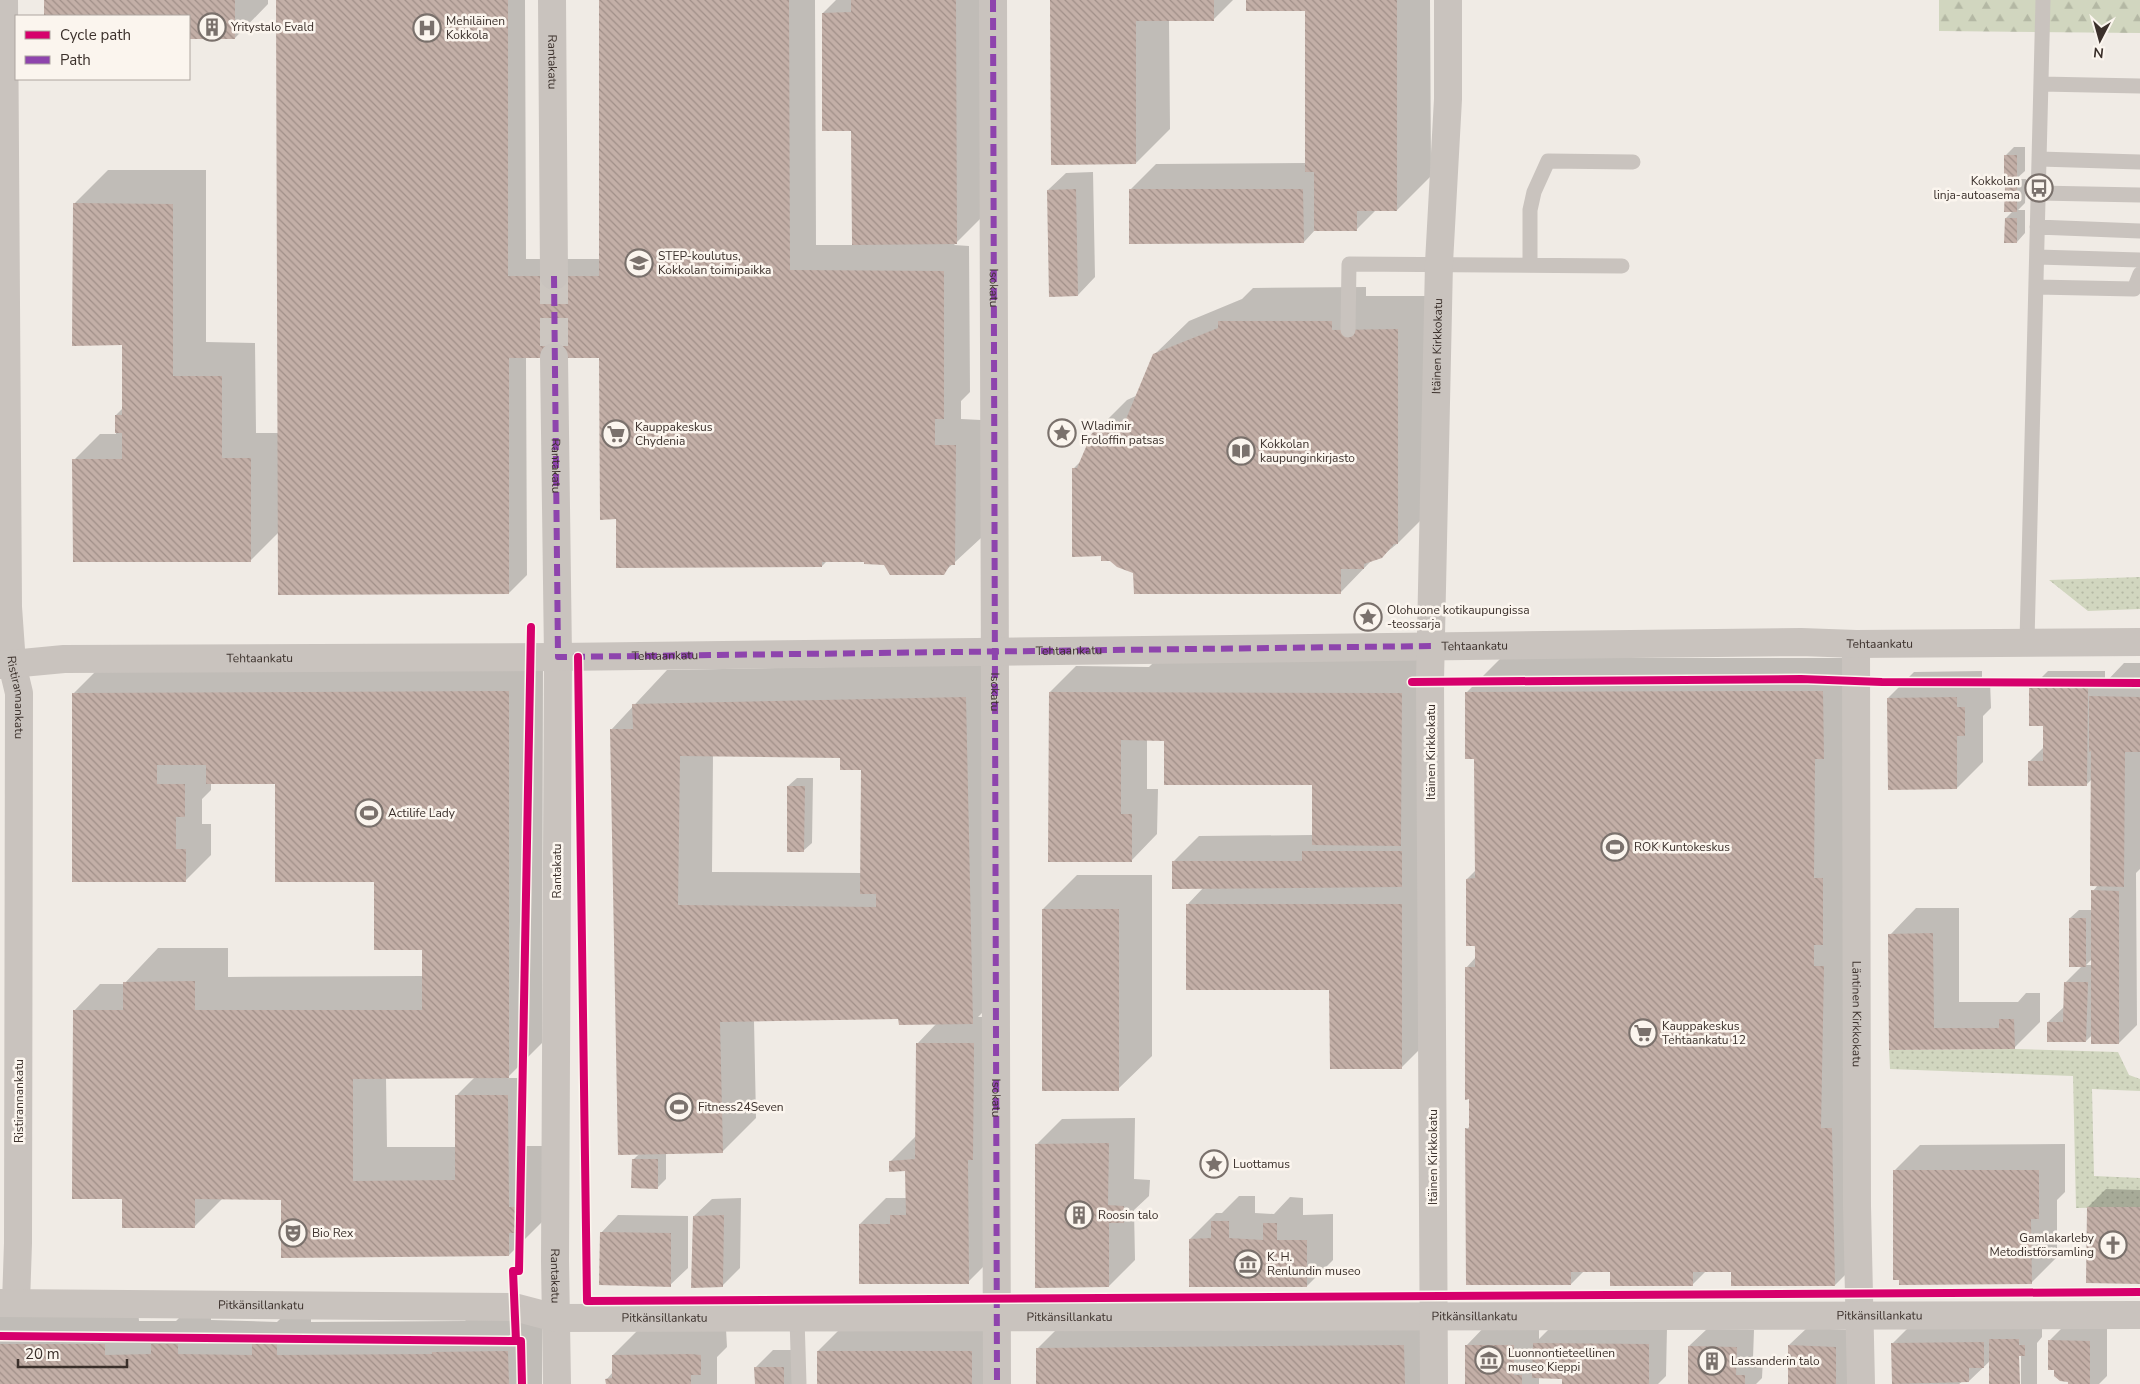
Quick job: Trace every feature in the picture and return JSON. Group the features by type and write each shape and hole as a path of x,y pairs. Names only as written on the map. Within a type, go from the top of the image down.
{"street":[{"name":"Ristirannankatu","path":"4,0 8,607 6,664 19,693 18,1243 8,1303"},
{"name":"Rantakatu","path":"552,0 554,276"},
{"name":"Isokatu","path":"993,0 997,1384"},
{"name":"Itäinen Kirkkokatu","path":"1434,1384 1431,646 1438,263 1448,100 1448,0"},
{"name":"Rantakatu","path":"554,357 558,658 555,1261 557,1384"},
{"name":"Tehtaankatu","path":"6,664 64,659 558,658 1801,642 1856,644 2140,642"},
{"name":"Läntinen Kirkkokatu","path":"1856,644 1856,1206 1861,1384"},
{"name":"Pitkänsillankatu","path":"8,1303 514,1307 556,1318 2140,1315"}],"lane":[{"path":"2027,642 2043,0"},
{"path":"2041,84 2140,86"},
{"path":"2039,159 2140,162"},
{"path":"1530,265 1530,210 1534,192 1548,161 1633,162"},
{"path":"2038,193 2140,196"},
{"path":"2037,227 2140,231"},
{"path":"2037,257 2140,260"},
{"path":"1348,330 1350,264 1438,263 1622,266"},
{"path":"2036,287 2134,289 2140,274"},
{"path":"797,1318 799,1384"}],"green space":[{"path":"1939,0 2140,0 2140,33 1939,31"},
{"path":"2140,577 2140,609 2088,611 2049,580"},
{"path":"2015,1049 2118,1052 2129,1075 2140,1079 2140,1091 2092,1089 2094,1176 2140,1178 2140,1207 2076,1208 2073,1076 1890,1069 1889,1050"}],"building":[{"name":"Yritystalo Evald","path":"44,0 235,0 235,39 190,39 190,15 44,15"},
{"name":"Kauppakeskus Chydenia","path":"276,0 508,0 508,276 599,276 599,0 789,0 790,270 944,271 944,419 935,419 935,445 956,445 955,565 950,565 944,575 890,575 884,565 864,564 864,562 822,562 822,567 616,568 616,519 600,520 599,358 509,358 509,594 278,595"},
{"path":"851,0 956,0 957,244 852,245 851,131 822,131 822,13 851,12"},
{"path":"1050,0 1214,0 1214,21 1136,21 1136,164 1051,165"},
{"path":"1246,0 1397,0 1397,211 1357,211 1357,231 1314,231 1314,172 1305,172 1305,11 1246,11"},
{"path":"2004,155 2017,155 2017,181 2004,180"},
{"path":"2005,187 2017,187 2017,212 2004,212"},
{"path":"1076,189 1078,296 1049,297 1047,190"},
{"path":"1129,189 1303,189 1304,243 1129,244"},
{"path":"73,203 173,204 173,376 222,376 222,458 251,458 251,562 73,562 72,459 122,459 122,433 115,433 115,415 122,415 122,345 72,346"},
{"path":"2005,218 2017,218 2017,243 2004,243"},
{"name":"Kokkolan kaupunginkirjasto","path":"1218,321 1332,321 1332,330 1398,329 1398,544 1394,544 1382,558 1364,564 1364,569 1341,569 1341,594 1134,594 1133,573 1117,567 1110,561 1101,561 1101,556 1072,557 1072,468 1077,468 1092,433 1126,419 1153,354 1218,328"},
{"path":"2029,688 2088,688 2087,786 2028,786 2028,761 2043,761 2043,726 2029,726"},
{"path":"509,691 509,1078 353,1079 353,1181 455,1180 455,1095 508,1095 509,1207 519,1207 519,1233 509,1233 509,1256 281,1258 281,1200 195,1199 195,1228 122,1228 122,1199 72,1199 73,1010 123,1010 123,982 195,981 195,1010 422,1010 422,950 374,950 374,882 275,882 275,784 206,784 206,765 157,765 157,784 185,784 185,817 176,817 176,849 186,849 186,882 72,882 72,693"},
{"name":"Kauppakeskus Tehtaankatu 12","path":"1823,691 1824,759 1815,759 1814,878 1823,878 1823,945 1814,945 1814,966 1824,966 1821,1128 1832,1128 1835,1286 1731,1286 1731,1272 1693,1272 1693,1286 1610,1286 1610,1272 1571,1272 1571,1285 1466,1285 1465,1128 1469,1129 1469,1099 1465,1100 1465,967 1475,967 1475,946 1466,946 1466,879 1475,878 1474,759 1465,759 1465,692"},
{"path":"1049,692 1402,693 1401,846 1312,845 1312,785 1164,785 1164,741 1121,740 1121,814 1132,814 1132,862 1048,862"},
{"path":"2089,696 2140,697 2140,752 2125,752 2124,887 2090,886 2091,751 2089,752"},
{"path":"966,697 973,1024 899,1025 898,1019 720,1022 723,1153 618,1155 610,729 633,729 632,704","holes":["680,756 840,758 840,770 861,770 860,894 876,894 876,907 678,905"]},
{"path":"1957,697 1957,707 1965,707 1965,736 1957,736 1957,789 1888,790 1887,698"},
{"path":"787,786 805,786 804,852 787,852"},
{"path":"1302,851 1402,851 1402,887 1172,889 1172,861 1302,861"},
{"path":"2091,890 2119,891 2119,1044 2091,1044"},
{"path":"1186,904 1402,904 1402,1069 1330,1069 1329,990 1186,990"},
{"path":"1042,909 1119,909 1119,1091 1042,1091"},
{"path":"2069,918 2086,918 2086,967 2069,967"},
{"path":"1933,933 1934,1028 1999,1028 1999,1019 2014,1019 2015,1049 1889,1050 1888,934"},
{"path":"2064,982 2088,982 2086,1042 2047,1042 2047,1022 2063,1022"},
{"path":"916,1043 974,1043 973,1160 968,1160 969,1284 859,1284 859,1224 890,1224 890,1215 906,1215 905,1171 889,1172 889,1161 915,1159"},
{"name":"Roosin talo","path":"1109,1143 1108,1205 1124,1206 1124,1223 1109,1223 1109,1287 1035,1288 1035,1144"},
{"path":"632,1159 658,1159 658,1189 631,1188"},
{"path":"1893,1170 2039,1170 2039,1219 2031,1219 2032,1284 1899,1285 1899,1280 1893,1280"},
{"name":"Gamlakarleby Metodistförsamling","path":"2087,1207 2140,1207 2140,1284 2086,1283"},
{"path":"724,1215 723,1287 691,1288 693,1216"},
{"name":"K. H. Renlundin museo","path":"1211,1221 1229,1221 1229,1238 1263,1240 1263,1223 1277,1223 1277,1240 1307,1240 1307,1287 1189,1287 1189,1239 1211,1238"},
{"path":"600,1232 671,1233 671,1287 599,1285"},
{"path":"1989,1339 2019,1339 2019,1345 2025,1345 2025,1356 2019,1356 2020,1384 1989,1384"},
{"path":"2048,1340 2090,1341 2090,1384 2068,1384 2068,1382 2060,1381 2054,1376 2054,1370 2048,1370"},
{"path":"1984,1342 1984,1368 1969,1368 1969,1382 1892,1384 1891,1343"},
{"path":"1533,1343 1649,1344 1649,1384 1562,1384 1562,1379 1532,1378"},
{"path":"0,1344 105,1344 105,1355 151,1354 151,1344 178,1344 178,1354 252,1355 252,1344 277,1344 277,1355 432,1354 432,1352 508,1351 509,1384 0,1384"},
{"path":"1404,1345 1405,1384 1036,1384 1036,1348"},
{"name":"Luonnontieteellinen museo Kieppi","path":"1465,1345 1514,1345 1514,1375 1522,1375 1522,1384 1465,1384"},
{"path":"1788,1345 1836,1347 1836,1384 1788,1384"},
{"name":"Lassanderin talo","path":"1688,1346 1737,1347 1736,1375 1745,1375 1745,1384 1688,1384"},
{"path":"817,1351 972,1351 972,1384 817,1384"},
{"path":"612,1355 701,1355 701,1375 691,1375 691,1384 606,1384 605,1379 612,1378"},
{"path":"754,1367 784,1367 784,1384 755,1384"}],"tunnel":[{"path":"554,276 554,357"}],"marked path":[{"path":"993,0 997,1384"},
{"path":"554,276 558,657 1431,646"}],"cycle path":[{"path":"516,1341 513,1271 519,1271 531,627"},
{"path":"578,657 587,1301 2140,1292"},
{"path":"1412,682 1801,679 1882,682 2140,683"},
{"path":"0,1336 521,1341 522,1384"}],"place":[{"name":"Yritystalo Evald","path":"212,27"},
{"name":"Mehiläinen Kokkola","path":"427,28"},
{"name":"Kokkolan linja-autoasema","path":"2039,188"},
{"name":"STEP-koulutus, Kokkolan toimipaikka","path":"639,263"},
{"name":"Wladimir Froloffin patsas","path":"1062,433"},
{"name":"Kauppakeskus Chydenia","path":"616,434"},
{"name":"Kokkolan kaupunginkirjasto","path":"1241,451"},
{"name":"Olohuone kotikaupungissa -teossarja","path":"1368,617"},
{"name":"Actilife Lady","path":"369,813"},
{"name":"ROK Kuntokeskus","path":"1615,847"},
{"name":"Kauppakeskus Tehtaankatu 12","path":"1643,1033"},
{"name":"Fitness24Seven","path":"679,1107"},
{"name":"Luottamus","path":"1214,1164"},
{"name":"Roosin talo","path":"1079,1215"},
{"name":"Bio Rex","path":"293,1233"},
{"name":"Gamlakarleby Metodistförsamling","path":"2113,1245"},
{"name":"K. H. Renlundin museo","path":"1248,1264"},
{"name":"Luonnontieteellinen museo Kieppi","path":"1489,1360"},
{"name":"Lassanderin talo","path":"1712,1361"}]}
